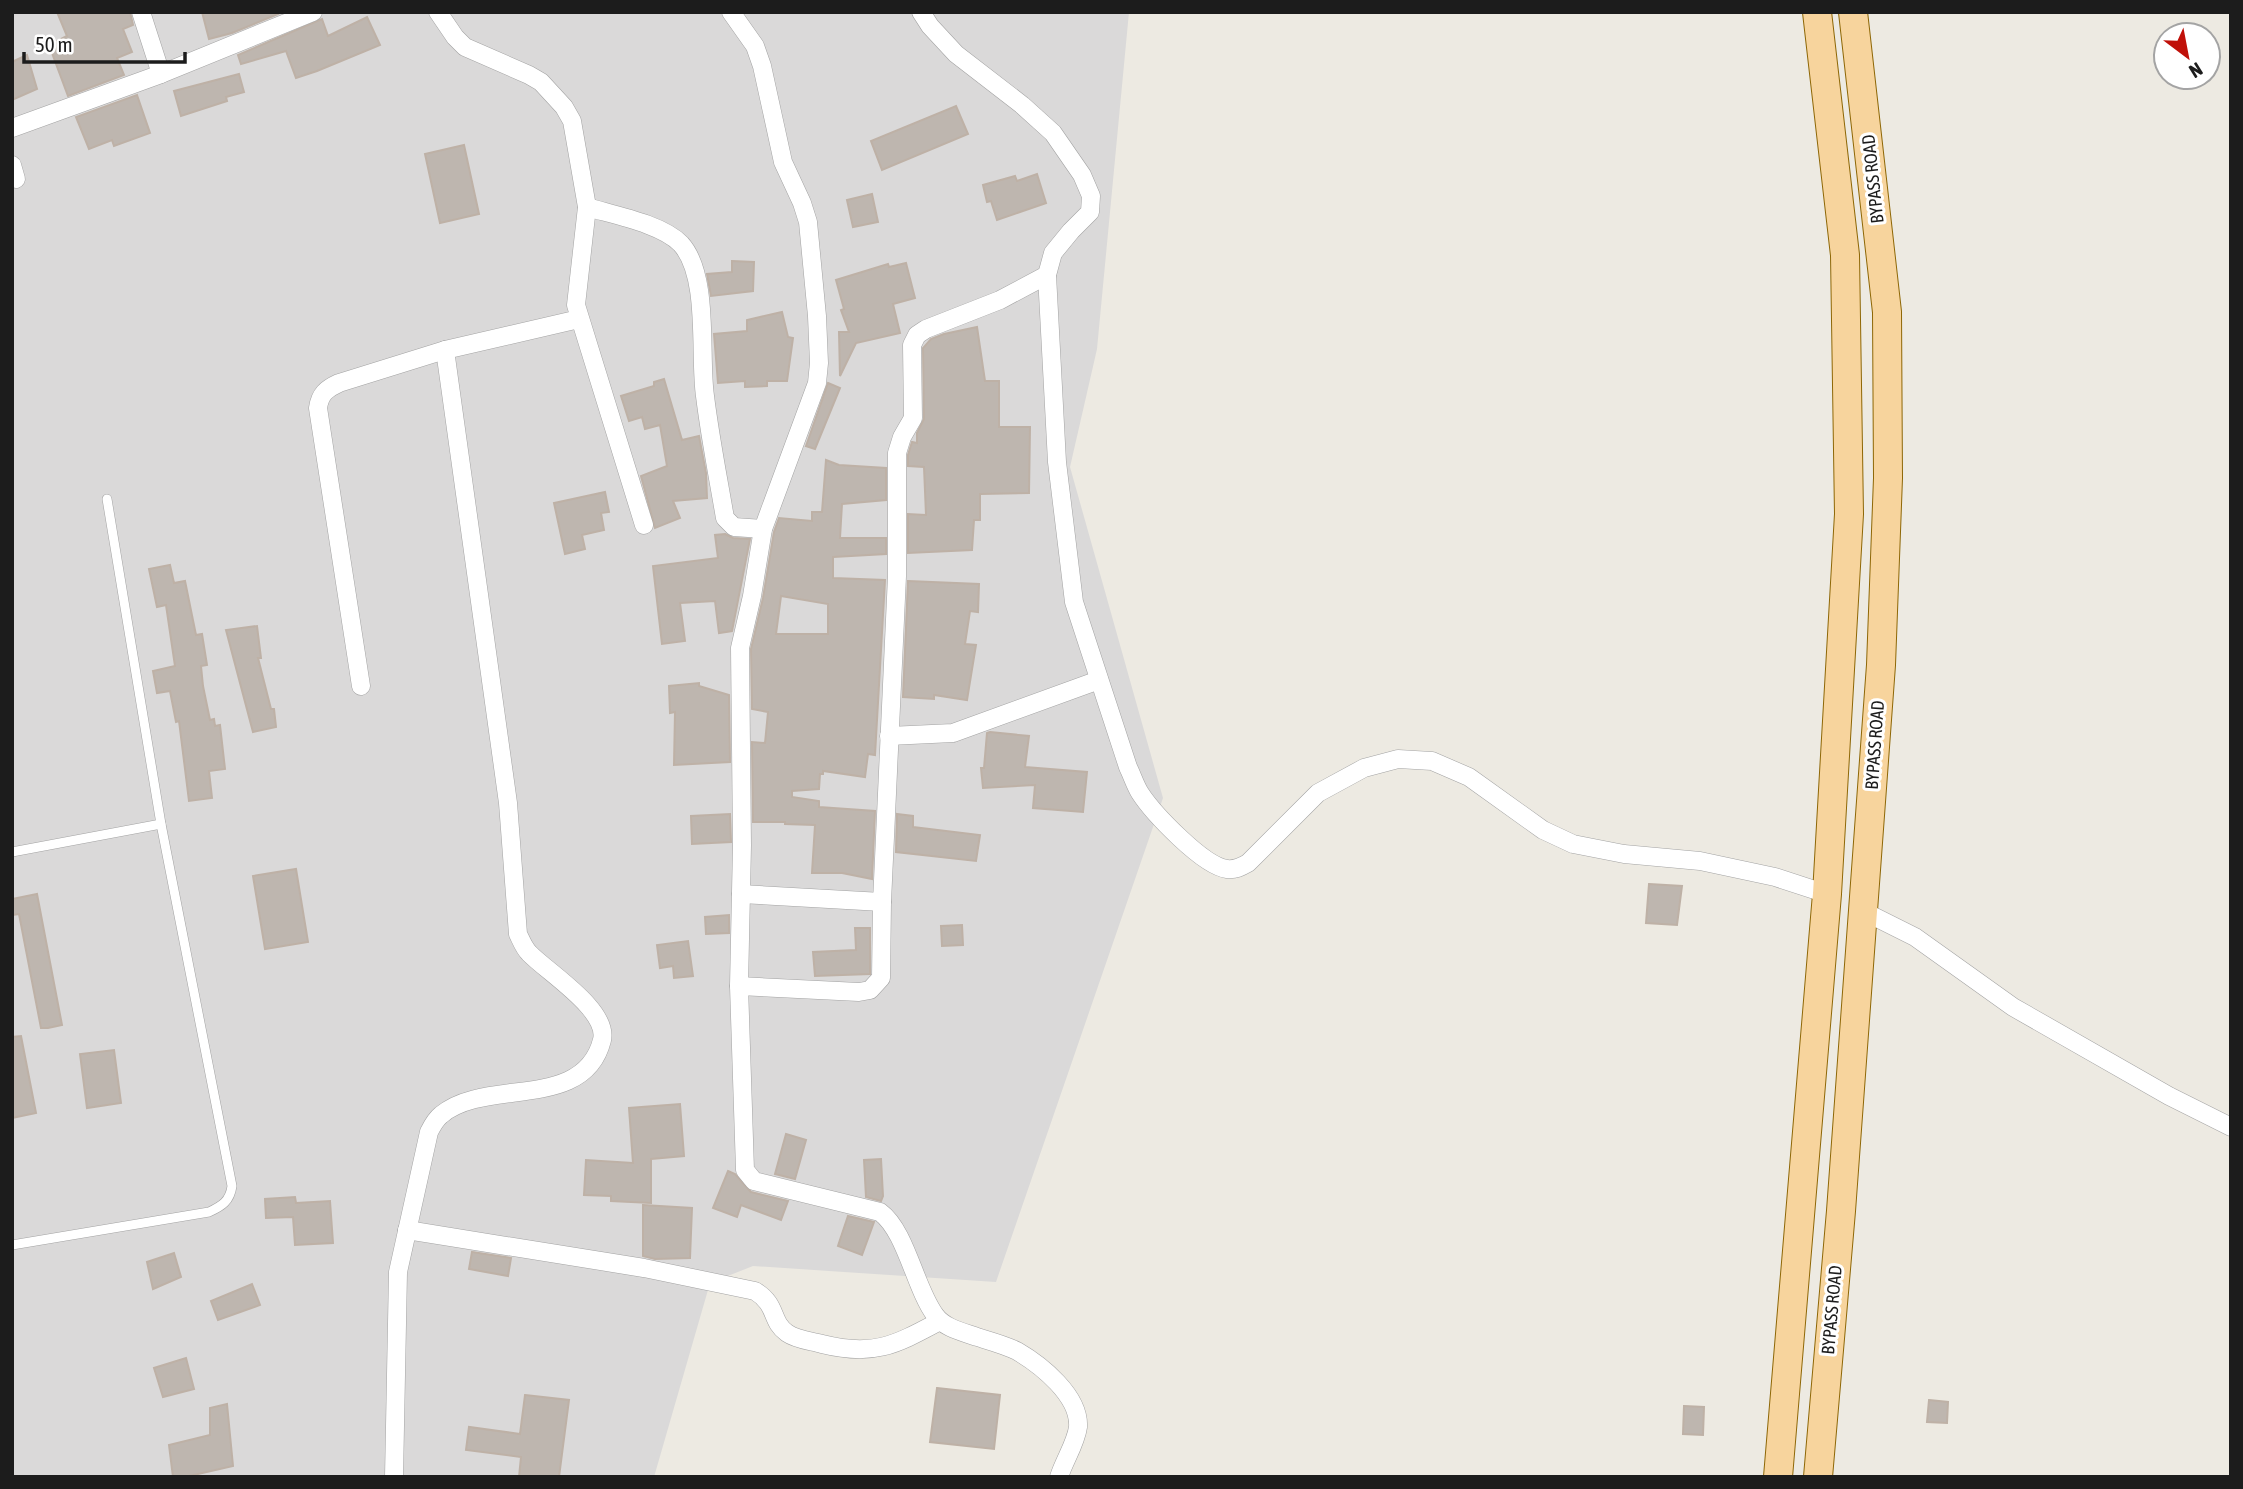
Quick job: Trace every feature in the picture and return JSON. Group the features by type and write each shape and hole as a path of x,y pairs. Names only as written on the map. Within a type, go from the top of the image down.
{"main road":[{"name":"BYPASS ROAD","path":"1778,1477 1827,894 1849,514 1845,255 1817,12"},
{"name":"BYPASS ROAD","path":"1818,1477 1840,1225 1881,665 1888,478 1886,312 1853,12"}],"street":[{"path":"141,12 160,74"},
{"path":"12,128 160,74 313,12"},
{"path":"439,12 465,47 529,75 550,91 572,121 587,207 576,305 644,525"},
{"path":"731,12 755,46 762,66 783,162 805,213 817,316 819,363 817,383 763,529 740,648 739,986 743,1163 748,1177 754,1181 880,1212 893,1225 928,1303 940,1321 1015,1350 1066,1391 1078,1417 1077,1430 1059,1477"},
{"path":"921,12 956,54 1022,105 1053,133 1082,175 1091,196 1090,212 1053,253 1048,275 1057,462 1074,603 1128,767 1139,792 1195,852 1218,867 1230,870 1239,868 1248,863 1318,793 1364,768 1398,759 1432,761 1469,777 1543,830 1573,844 1624,854 1700,861 1775,877 1827,894"},
{"path":"587,207 660,230 681,244 690,259 696,276 703,327 704,393 725,518 734,527 763,529"},
{"path":"739,986 859,992 870,990 881,978 897,576 897,453 902,437 914,418 912,345 917,335 926,329 1000,300 1048,275"},
{"path":"361,686 318,408 320,396 327,388 339,383 446,350 579,319"},
{"path":"394,1477 398,1272 429,1132 439,1116 456,1105 483,1096 557,1086 577,1075 595,1059 603,1037 600,1022 588,1006 527,951 518,934 508,803 446,350"},
{"path":"889,736 953,733 1099,680"},
{"path":"741,894 882,902"},
{"path":"1863,911 1915,937 2013,1007 2169,1096 2231,1127"},
{"path":"407,1230 644,1268 755,1291 771,1305 777,1322 785,1332 846,1350 874,1350 900,1342 940,1321"}],"lane":[{"path":"12,1245 209,1212 221,1206 230,1196 232,1186 161,824 107,499"},
{"path":"12,852 161,824"}],"shaded area":[{"path":"12,12 1129,12 1097,349 1070,467 1163,798 996,1282 753,1266 710,1283 654,1477 12,1477"}],"building":[{"path":"57,12 130,12 133,25 123,29 132,52 117,58 124,75 68,96 49,45 67,36"},
{"path":"202,12 278,14 232,33 209,39"},
{"path":"367,17 380,45 296,78 286,51 241,64 238,55 322,19 328,36"},
{"path":"27,55 37,89 12,100 12,62"},
{"path":"239,74 244,92 226,97 227,101 181,116 174,91"},
{"path":"137,95 150,133 114,146 112,140 89,149 76,117"},
{"path":"956,106 968,134 882,170 871,141"},
{"path":"464,145 479,214 440,223 425,154"},
{"path":"1037,174 1046,203 997,220 991,201 987,202 983,185 1015,176 1017,181"},
{"path":"872,194 878,222 853,227 847,200"},
{"path":"732,261 754,262 753,291 711,296 707,274 732,272"},
{"path":"906,263 915,298 893,304 900,333 856,343 840,376 839,332 849,332 841,310 844,309 836,280 888,264 889,267"},
{"path":"782,312 788,337 793,338 787,381 767,381 767,386 745,387 745,381 718,383 714,334 747,331 747,320"},
{"path":"977,327 985,381 999,381 999,427 1030,427 1029,493 980,494 980,520 974,520 972,550 908,553 908,514 926,515 924,467 908,466 912,442 917,443 917,433 924,419 923,348 931,339"},
{"path":"664,379 682,440 699,436 706,473 707,498 673,501 680,518 655,528 641,476 667,466 660,425 645,429 642,417 629,421 621,396 654,386 654,382"},
{"path":"828,383 840,388 815,449 806,446"},
{"path":"826,460 839,465 886,468 886,500 842,504 840,538 886,538 886,554 833,557 833,578 885,580 875,755 868,754 865,777 823,771 823,774 820,774 819,789 792,791 792,797 819,801 819,807 875,811 872,879 842,873 812,873 815,825 753,822 752,742 765,743 768,712 752,709 751,649 774,532 779,518 812,521 812,512 822,512","holes":["781,596 828,604 828,634 776,634"]},
{"path":"605,492 609,512 601,513 604,530 582,535 585,549 565,554 554,503"},
{"path":"725,534 733,538 750,539 732,631 719,633 715,601 680,603 685,641 662,644 653,566 718,558 715,535"},
{"path":"170,565 174,583 185,581 196,635 202,634 207,665 201,666 203,686 210,720 214,719 215,726 220,725 225,769 209,771 212,798 189,801 179,721 176,722 170,691 157,693 153,671 175,666 166,605 157,607 149,569"},
{"path":"908,581 979,584 978,612 970,611 965,644 976,645 967,700 934,695 934,699 903,697"},
{"path":"257,626 261,658 258,658 271,709 274,709 276,727 253,732 226,630"},
{"path":"699,683 699,686 729,695 730,762 674,765 675,712 670,713 669,686"},
{"path":"987,733 1029,736 1025,767 1087,772 1083,812 1033,808 1035,785 983,788 981,768 984,768"},
{"path":"730,814 731,842 692,844 691,816"},
{"path":"897,814 913,816 913,827 980,835 976,861 896,852"},
{"path":"296,869 308,942 265,949 253,876"},
{"path":"1649,884 1682,886 1677,925 1646,923"},
{"path":"37,894 62,1025 48,1028 41,1028 19,914 12,915 12,899"},
{"path":"729,915 729,933 706,934 705,917"},
{"path":"962,925 963,945 942,946 941,926"},
{"path":"855,928 870,928 870,974 815,976 813,952 856,950"},
{"path":"688,941 693,976 674,978 673,966 660,968 657,945"},
{"path":"21,1036 36,1113 12,1118 12,1037"},
{"path":"114,1050 121,1103 87,1108 80,1054"},
{"path":"680,1104 684,1156 651,1159 651,1203 611,1201 611,1196 584,1195 586,1160 633,1163 629,1108"},
{"path":"786,1134 806,1140 795,1179 775,1174"},
{"path":"881,1159 881,1201 866,1197 864,1160"},
{"path":"728,1171 735,1174 751,1192 788,1201 781,1220 741,1205 737,1217 713,1208"},
{"path":"295,1197 296,1203 330,1201 333,1243 295,1245 293,1217 266,1218 265,1199"},
{"path":"643,1205 692,1208 690,1258 655,1259 643,1256"},
{"path":"848,1216 874,1222 862,1255 838,1246"},
{"path":"472,1252 511,1258 508,1276 469,1269"},
{"path":"174,1253 181,1277 153,1289 147,1262"},
{"path":"252,1284 260,1305 218,1320 211,1301"},
{"path":"186,1358 194,1389 163,1397 154,1368"},
{"path":"937,1388 1000,1395 994,1449 930,1442"},
{"path":"525,1395 569,1400 559,1477 519,1477 521,1457 466,1450 469,1427 520,1434"},
{"path":"1929,1400 1948,1402 1947,1423 1927,1422"},
{"path":"227,1404 233,1466 185,1477 173,1477 169,1445 210,1435 210,1408"},
{"path":"1684,1406 1704,1407 1703,1435 1683,1434"}]}
